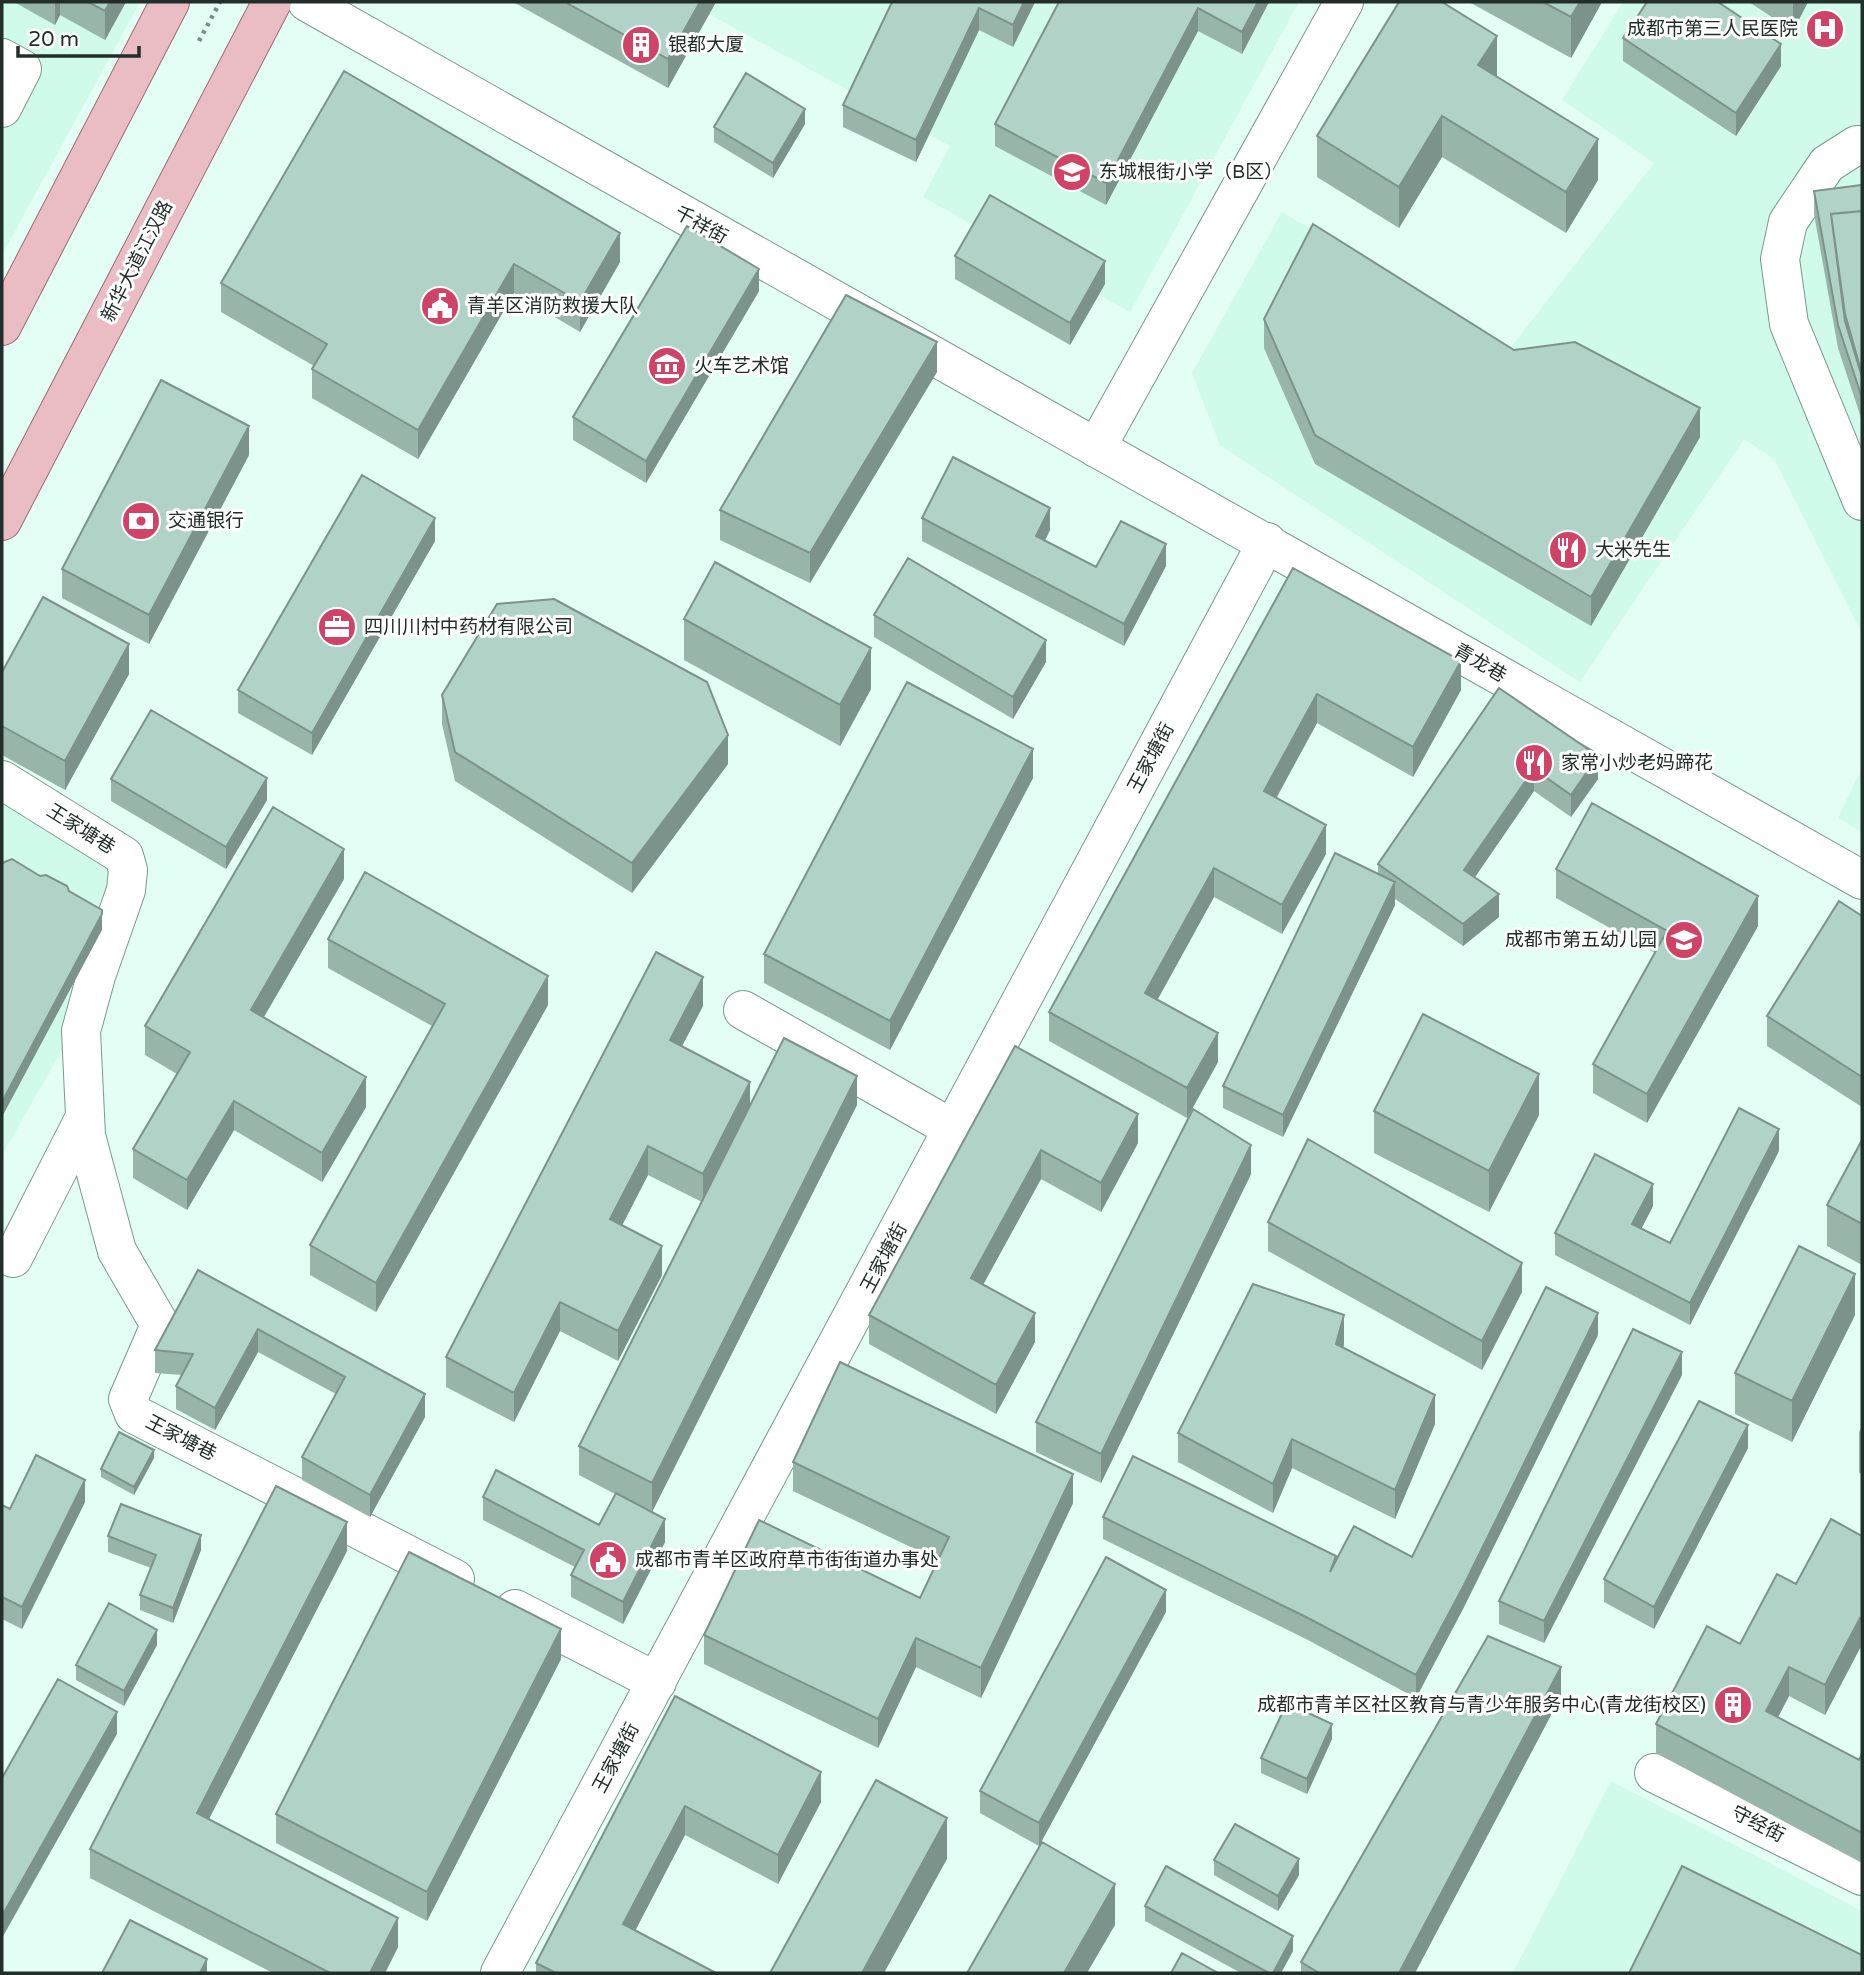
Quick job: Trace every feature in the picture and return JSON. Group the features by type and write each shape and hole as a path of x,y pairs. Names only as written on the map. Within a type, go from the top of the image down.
{"main road":[{"path":"2,326 11,285 170,2"},
{"name":"新华大道江汉路","path":"2,521 272,2"}],"street":[{"name":"千祥街","path":"307,2 1096,448"},
{"path":"1096,448 1345,2"},
{"path":"2,58 22,69 2,108"},
{"path":"1862,145 1857,145 1827,164 1788,222 1780,259 1788,324 1862,501"},
{"name":"青龙巷","path":"1096,448 1267,542 1862,880"},
{"name":"王家塘街","path":"500,1973 1267,542"},
{"name":"王家塘巷","path":"2,780 124,856 128,870 126,890 96,976 81,1031 86,1136 117,1251 160,1325 128,1399 134,1414 657,1682"},
{"path":"743,1010 953,1129"},
{"path":"13,1258 85,1117"},
{"name":"守经街","path":"1654,1773 1862,1877"}],"path":[{"path":"199,41 220,2"}],"shaded area":[{"path":"2,2 140,2 2,255"},
{"name":"东城根街小学（B区）","path":"687,2 1299,2 1130,312 923,197 950,146"},
{"path":"1623,2 1862,2 1862,633 1774,459 1744,439 1580,682 1220,445 1192,373 1282,212 1511,347 1654,163 1562,100"},
{"path":"1862,768 1862,832 1838,818"},
{"path":"2,802 107,866 110,879 71,1034 2,1155"},
{"path":"1611,1781 1862,1911 1862,1973 1513,1973"}],"building":[{"path":"88,2 110,2 105,11"},
{"path":"565,2 700,2 668,59"},
{"path":"892,2 1024,2 1013,25 979,8 916,140 843,105"},
{"path":"1059,2 1258,2 1242,32 1198,8 1106,183 995,124"},
{"path":"1399,2 1442,2 1497,36 1478,65 1598,139 1566,192 1442,116 1399,187 1317,136"},
{"path":"1543,2 1580,2 1571,17"},
{"path":"1647,2 1718,2 1781,44 1736,113 1623,38"},
{"path":"344,71 620,233 580,302 514,264 418,430 312,369 327,344 221,283"},
{"path":"746,73 805,109 773,163 714,127"},
{"path":"1862,185 1862,211 1831,214 1845,321 1862,377 1862,398 1838,325 1814,191"},
{"path":"990,195 1105,261 1070,323 955,256"},
{"path":"1862,211 1862,374 1845,314 1831,214"},
{"path":"1313,224 1514,350 1575,342 1700,408 1591,597 1315,435 1264,319"},
{"name":"火车艺术馆","path":"687,226 759,269 646,461 573,417"},
{"path":"846,295 937,342 810,553 720,510"},
{"path":"161,380 249,426 149,615 62,569"},
{"path":"953,457 1050,508 1036,536 1096,567 1121,521 1166,544 1124,624 922,518"},
{"name":"四川川村中药材有限公司","path":"362,475 435,518 312,733 238,690"},
{"path":"908,558 1046,640 1013,697 874,615"},
{"path":"715,562 871,648 840,705 684,619"},
{"path":"1293,568 1461,661 1413,747 1317,694 1264,791 1326,825 1282,905 1214,868 1145,993 1218,1033 1187,1088 1049,1012"},
{"path":"43,597 129,644 65,761 2,726 2,672"},
{"path":"554,599 707,682 728,735 632,863 455,752 442,695 497,604"},
{"path":"907,682 1033,749 890,1021 764,954"},
{"path":"1499,688 1598,756 1571,795 1534,769 1464,870 1499,894 1463,924 1378,864"},
{"path":"151,710 267,778 226,847 111,779"},
{"path":"1592,803 1758,896 1647,1094 1593,1064 1667,931 1556,869"},
{"path":"273,807 344,849 251,1010 366,1077 322,1153 234,1101 187,1180 133,1149 190,1052 145,1026"},
{"path":"1335,853 1395,882 1283,1115 1223,1086"},
{"path":"12,859 40,876 46,875 67,886 69,891 102,910 102,914 2,1102 2,863"},
{"path":"365,872 548,976 376,1283 310,1245 445,1004 328,939"},
{"path":"1839,901 1862,916 1862,1077 1767,1016"},
{"path":"656,952 703,977 670,1040 750,1082 703,1174 648,1146 610,1219 662,1246 618,1331 560,1302 514,1393 446,1357"},
{"path":"1423,1014 1539,1074 1489,1171 1374,1111"},
{"path":"784,1038 857,1076 652,1483 579,1446"},
{"path":"1015,1046 1138,1114 1101,1183 1041,1150 971,1278 1035,1313 996,1385 869,1315"},
{"path":"1739,1108 1779,1129 1690,1303 1555,1233 1595,1154 1653,1184 1632,1224 1670,1243"},
{"path":"1193,1109 1251,1145 1101,1454 1036,1422"},
{"path":"1308,1139 1522,1263 1482,1341 1268,1222"},
{"path":"1862,1140 1862,1224 1827,1205"},
{"path":"1799,1246 1855,1274 1792,1401 1735,1373"},
{"path":"198,1270 425,1394 370,1495 302,1457 345,1377 258,1329 215,1408 176,1386 193,1354 155,1350"},
{"path":"1253,1284 1344,1315 1336,1344 1435,1395 1395,1490 1292,1439 1273,1484 1178,1433"},
{"path":"1546,1287 1598,1313 1464,1585 1416,1675 1306,1617 1103,1517 1133,1456 1336,1556 1330,1572 1354,1526 1412,1557"},
{"path":"1633,1329 1682,1352 1544,1621 1499,1601"},
{"path":"840,1362 1073,1474 981,1668 916,1638 878,1719 704,1635 759,1520 920,1598 949,1537 793,1462"},
{"path":"1699,1401 1748,1425 1654,1607 1604,1579"},
{"path":"119,1432 154,1450 134,1487 101,1469"},
{"path":"36,1455 85,1480 22,1607 2,1597 2,1505 10,1509"},
{"path":"496,1470 599,1525 616,1493 665,1519 623,1602 571,1575 584,1550 483,1497"},
{"path":"276,1486 347,1522 197,1813 398,1918 370,1973 330,1973 90,1849"},
{"path":"121,1504 201,1535 173,1608 140,1595 156,1555 108,1536"},
{"name":"成都市青羊区社区教育与青少年服务中心(青龙街校区)","path":"1831,1519 1862,1536 1862,1620 1860,1618 1825,1685 1789,1667 1766,1711 1859,1760 1862,1754 1862,1833 1656,1724 1707,1626 1740,1644 1777,1574 1796,1584"},
{"path":"409,1552 561,1629 427,1892 276,1814"},
{"path":"1106,1557 1166,1590 1039,1823 980,1791"},
{"path":"109,1603 157,1630 124,1691 76,1665"},
{"path":"1488,1636 1561,1667 1399,1973 1319,1973 1301,1962"},
{"path":"58,1679 117,1712 2,1916 2,1778"},
{"path":"675,1696 821,1772 778,1855 685,1806 623,1924 716,1973 556,1973 536,1963"},
{"path":"1287,1703 1332,1724 1307,1779 1261,1758"},
{"path":"876,1780 947,1818 862,1973 770,1973"},
{"path":"1235,1824 1299,1859 1278,1896 1214,1860"},
{"path":"1042,1842 1115,1884 1064,1973 967,1973"},
{"path":"1166,1866 1293,1936 1273,1973 1145,1906"},
{"path":"1682,1866 1862,1955 1862,1973 1629,1973"},
{"path":"130,1920 207,1959 200,1973 102,1973"},
{"path":"1182,1953 1218,1973 1171,1973"}],"place":[{"name":"成都市第三人民医院","path":"1825,29"},
{"name":"银都大厦","path":"641,45"},
{"name":"东城根街小学（B区）","path":"1072,172"},
{"name":"青羊区消防救援大队","path":"440,306"},
{"name":"火车艺术馆","path":"667,366"},
{"name":"交通银行","path":"141,521"},
{"name":"大米先生","path":"1568,550"},
{"name":"四川川村中药材有限公司","path":"337,627"},
{"name":"家常小炒老妈蹄花","path":"1534,763"},
{"name":"成都市第五幼儿园","path":"1684,940"},
{"name":"成都市青羊区政府草市街街道办事处","path":"608,1560"},
{"name":"成都市青羊区社区教育与青少年服务中心(青龙街校区)","path":"1733,1705"}]}
